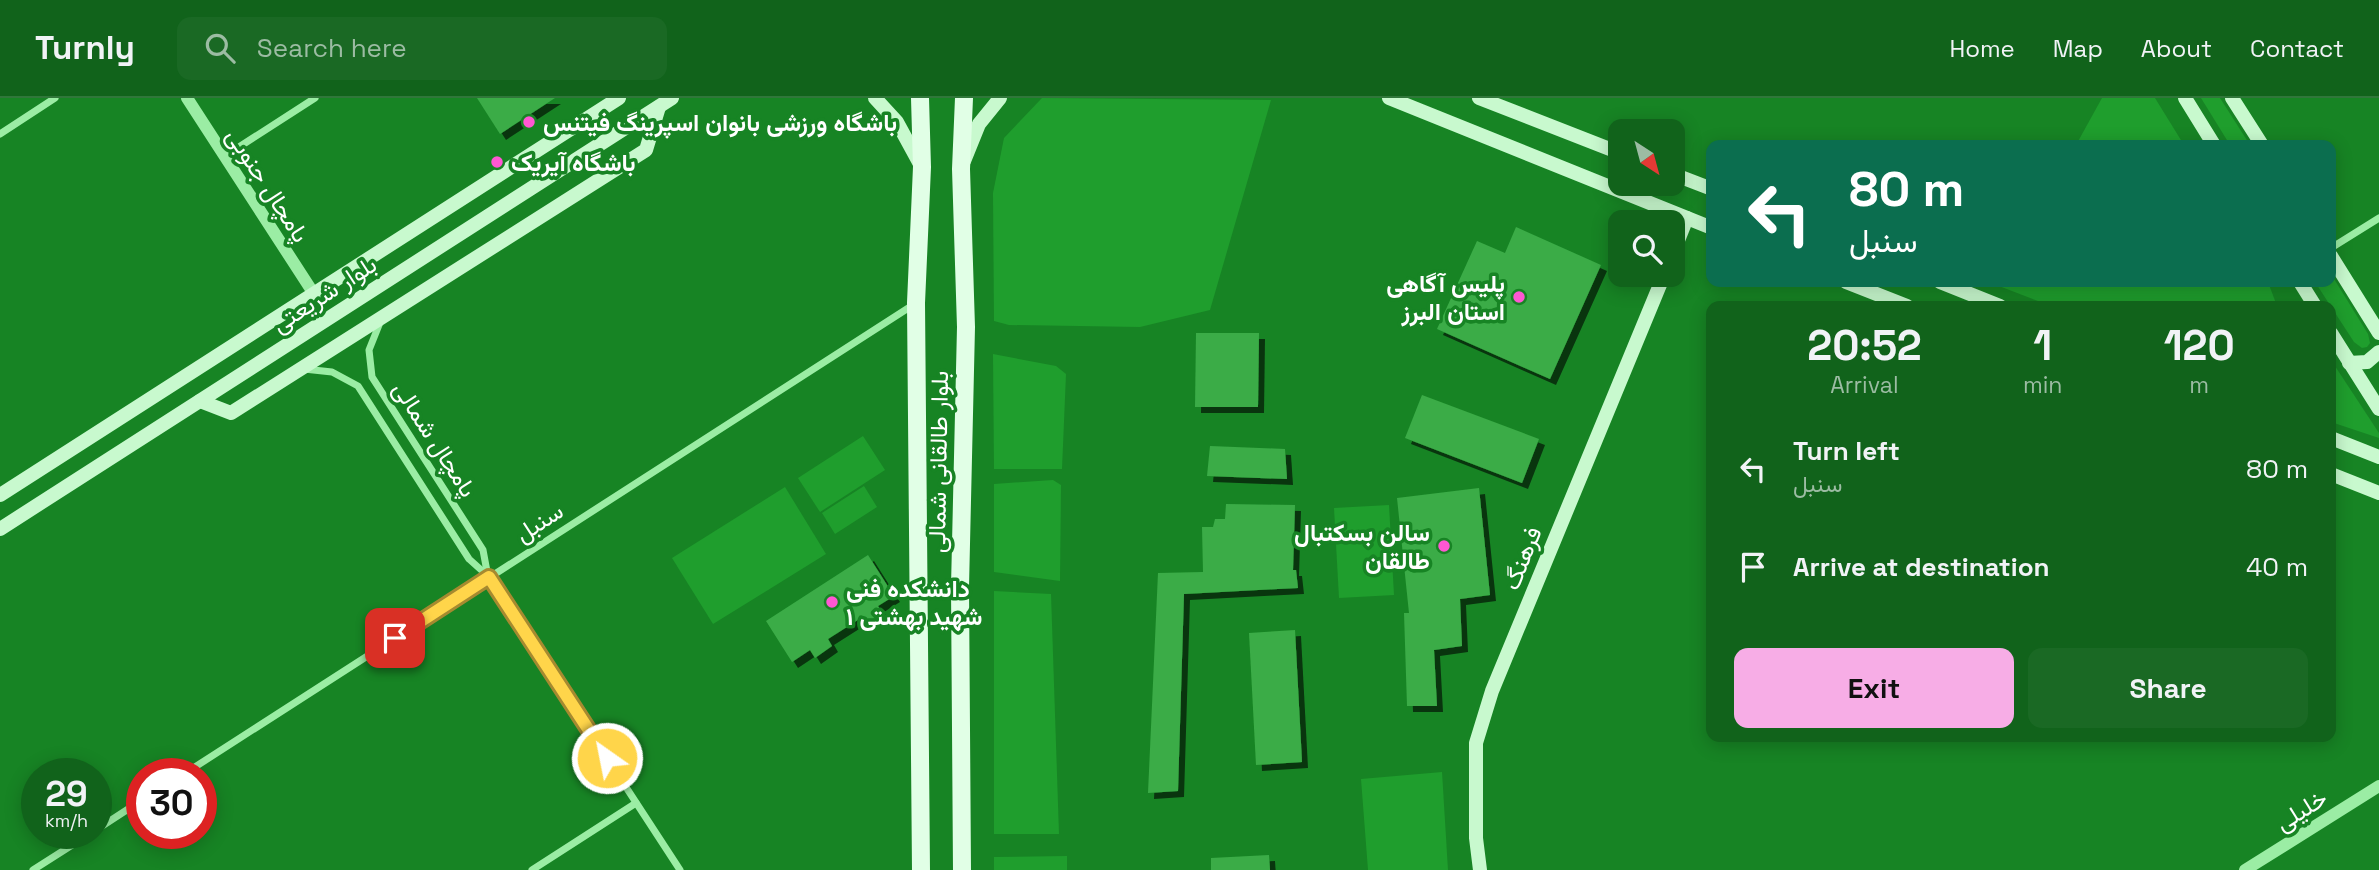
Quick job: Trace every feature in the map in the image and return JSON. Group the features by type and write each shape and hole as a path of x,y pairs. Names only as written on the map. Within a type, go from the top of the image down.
{"main road":[{"name":"بلوار شریعتی","path":"0,495 619,98"},
{"name":"بلوار شریعتی","path":"0,529 672,98"},
{"path":"875,98 897,122 922,167"},
{"path":"961,169 979,124 1000,98"},
{"path":"1389,98 1706,226"},
{"path":"1479,98 1608,148"},
{"path":"2185,98 2211,140"},
{"path":"2232,98 2259,140"},
{"name":"بلوار طالقانی شمالی","path":"921,99 922,167 916,303 921,870"},
{"name":"بلوار طالقانی شمالی","path":"962,870 960,587 965,327 961,169 964,99"},
{"path":"200,401 231,413 646,150 659,107"},
{"path":"1685,179 1706,187"},
{"path":"1685,223 1687,218"},
{"path":"2336,264 2379,333"},
{"name":"فرهنگ","path":"1480,870 1476,838 1476,743 1492,691 1659,287"},
{"path":"1859,287 1894,301"},
{"path":"1952,287 1988,301"},
{"path":"2336,341 2379,409"},
{"path":"2349,362 2367,362 2379,352"},
{"path":"2336,440 2379,457"},
{"path":"2336,476 2379,493"}],"street":[{"path":"0,134 55,98"},
{"name":"پامچال جنوبی","path":"187,98 314,294"},
{"path":"225,156 315,98"},
{"path":"2336,245 2379,218"},
{"name":"سنبل","path":"209,758 916,303"},
{"name":"پامچال شمالی","path":"382,317 369,350 372,377 483,550 489,577"},
{"name":"پامچال شمالی","path":"301,368 332,372 358,387 469,559 489,577 680,870"},
{"name":"خلیلی","path":"2245,870 2379,786"},
{"path":"532,870 636,803"},
{"path":"33,870 66,849"}],"green space":[{"path":"1042,98 1271,100 1210,310 1140,327 1009,325 994,321 993,193 1004,138"},
{"path":"2102,98 2155,98 2181,140 2079,140"},
{"path":"2201,98 2220,98 2247,140 2227,140"},
{"path":"2336,282 2368,334 2370,343 2367,347 2362,348 2354,342 2336,314 2336,301 2327,301 2318,287 2336,287"},
{"path":"2002,287 2270,287 2275,301 2038,301"},
{"path":"993,354 1056,366 1066,374 1062,469 994,469"},
{"path":"2336,368 2379,433 2379,438 2336,424"},
{"path":"863,436 885,470 820,512 798,478"},
{"path":"1053,480 1061,485 1060,581 994,572 994,484"},
{"path":"864,486 877,507 835,534 822,513"},
{"path":"785,487 826,554 713,624 672,558"},
{"path":"1389,505 1394,595 1339,598 1334,508"},
{"path":"994,591 1051,594 1059,834 994,834"},
{"path":"1442,772 1448,870 1368,870 1361,779"},
{"path":"1067,856 1067,870 994,870 994,857"}],"building":[{"path":"477,98 555,98 500,134"},
{"name":"پلیس آگاهی استان البرز","path":"1516,227 1601,265 1550,379 1437,329 1477,241 1505,253"},
{"path":"1196,333 1259,333 1258,407 1195,407"},
{"path":"1422,395 1539,439 1522,483 1405,438"},
{"path":"1210,446 1285,449 1287,479 1207,476"},
{"name":"سالن بسکتبال طالقان","path":"1479,488 1490,595 1460,599 1462,646 1434,650 1437,706 1407,706 1404,613 1409,613 1397,498"},
{"path":"1226,504 1295,505 1293,570 1296,570 1298,588 1184,594 1178,791 1148,793 1158,573 1203,572 1202,527 1213,527 1215,519 1225,519"},
{"path":"868,555 894,596 878,606 883,614 865,625 861,618 828,639 832,646 815,658 810,650 792,662 766,621"},
{"path":"1295,630 1302,762 1256,765 1249,633"},
{"path":"1269,855 1270,870 1211,870 1211,858"}],"place":[{"name":"باشگاه ورزشی بانوان اسپرینگ فیتنس","path":"529,122"},
{"name":"باشگاه آیریک","path":"497,162"},
{"name":"پلیس آگاهی استان البرز","path":"1519,297"},
{"name":"سالن بسکتبال طالقان","path":"1444,546"},
{"name":"دانشکده فنی شهید بهشتی ۱","path":"832,602"}],"route":[{"path":"395,638 489,577 607,758"}]}
